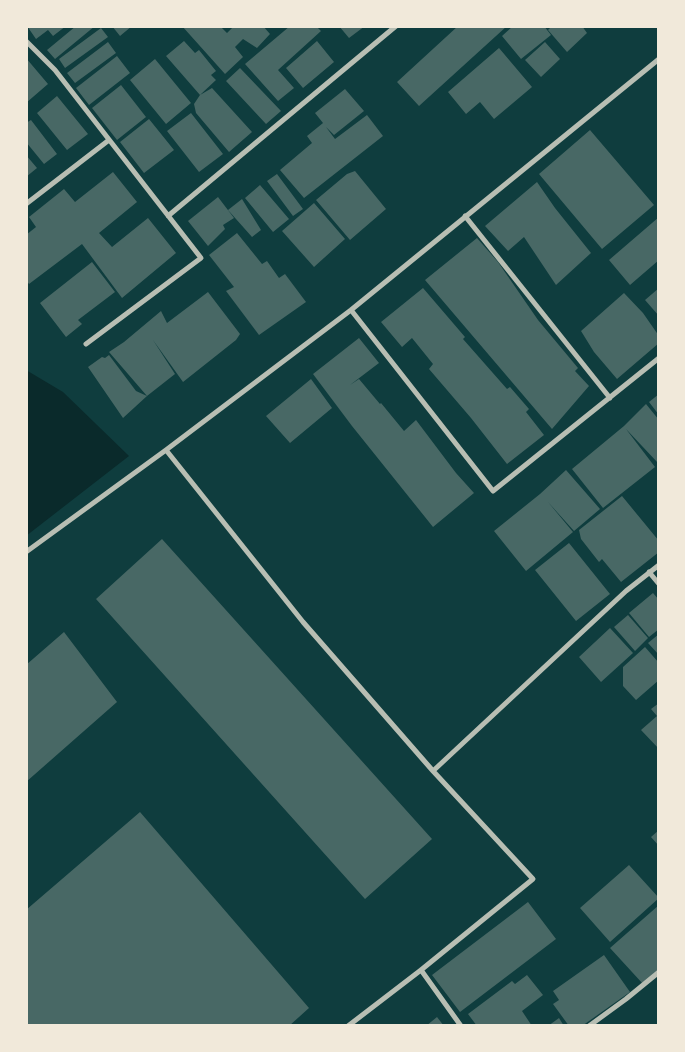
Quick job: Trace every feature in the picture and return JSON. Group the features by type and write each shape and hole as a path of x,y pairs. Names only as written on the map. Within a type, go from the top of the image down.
{"street":[{"path":"168,216 396,26"},
{"path":"26,41 55,70 201,258 86,344"},
{"path":"26,552 166,450 351,310 659,58"},
{"path":"26,204 109,140"},
{"path":"465,216 610,398"},
{"path":"351,310 493,491 659,358"},
{"path":"166,450 303,622 433,771 533,879 421,970 348,1026"},
{"path":"433,771 626,591 659,564"},
{"path":"649,572 659,584"},
{"path":"421,970 461,1026"},
{"path":"589,1026 659,972"}],"water":[{"path":"26,370 63,392 129,456 26,536"}],"building":[{"path":"27,26 66,26 53,36 48,30 36,39"},
{"path":"76,26 95,26 55,59 47,50"},
{"path":"112,26 132,26 120,36"},
{"path":"182,26 220,26 227,33 234,26 263,26 270,34 257,48 243,39 235,47 243,57 225,74"},
{"path":"290,26 316,26 321,31 278,70 294,88 278,101 245,64"},
{"path":"339,26 365,26 349,38"},
{"path":"458,26 507,26 419,106 397,82"},
{"path":"513,26 544,26 551,35 521,59 502,36"},
{"path":"552,26 582,26 587,33 567,52 548,30"},
{"path":"101,28 108,37 65,68 59,59"},
{"path":"184,41 195,53 199,50 216,71 211,75 216,80 200,95 166,56"},
{"path":"317,41 334,62 303,88 286,68"},
{"path":"108,42 116,53 75,83 67,73"},
{"path":"545,42 560,59 541,77 525,60"},
{"path":"499,48 532,87 494,119 480,102 466,114 448,92"},
{"path":"117,56 130,73 89,105 76,88"},
{"path":"26,58 48,84 26,103"},
{"path":"155,59 191,103 166,124 130,80"},
{"path":"240,68 281,111 266,124 226,81"},
{"path":"121,85 146,117 117,140 92,108"},
{"path":"212,88 252,132 229,152 196,113 194,104 200,95"},
{"path":"345,89 364,111 334,135 326,127 335,139 367,115 383,136 304,198 280,170 312,143 307,136 323,123 315,113"},
{"path":"57,96 88,134 67,150 37,113"},
{"path":"191,113 223,154 199,172 167,131"},
{"path":"149,119 174,150 144,173 120,142"},
{"path":"31,120 57,154 44,164 26,142 26,123"},
{"path":"590,130 654,205 602,249 539,174"},
{"path":"26,155 37,168 26,177"},
{"path":"355,171 386,209 350,240 316,200 347,174"},
{"path":"113,172 137,202 99,233 112,247 148,218 176,253 122,298 82,244 29,284 26,280 26,235 36,227 29,217 64,189 75,202"},
{"path":"277,174 303,209 293,216 267,181"},
{"path":"537,182 591,253 556,285 524,237 508,251 485,226"},
{"path":"260,185 289,219 273,232 245,198"},
{"path":"218,197 234,218 223,225 225,229 208,246 188,221"},
{"path":"242,199 261,230 252,237 228,210"},
{"path":"314,203 345,239 314,267 282,231"},
{"path":"659,217 659,260 630,285 609,260"},
{"path":"237,233 262,264 267,261 279,278 285,274 306,302 259,335 226,291 234,287 209,255"},
{"path":"477,238 498,262 538,320 578,368 575,371 589,386 552,429 425,280"},
{"path":"92,262 115,292 78,320 82,324 66,337 40,303"},
{"path":"423,288 465,337 463,339 507,389 510,387 529,409 526,412 544,435 507,464 429,369 433,364 412,338 402,347 381,322"},
{"path":"659,288 659,316 645,300"},
{"path":"208,292 240,334 236,340 183,382 153,340 175,374 147,396 109,352 161,311 167,323"},
{"path":"624,293 643,313 659,336 659,343 617,379 594,352 581,331"},
{"path":"359,338 379,363 350,385 359,379 404,431 416,420 456,473 474,493 433,527 313,374"},
{"path":"109,355 136,391 147,396 123,418 88,367 102,357 105,358"},
{"path":"311,379 332,408 290,443 266,416"},
{"path":"659,394 659,415 649,402"},
{"path":"646,404 659,420 659,462 626,429 655,467 603,508 572,469 624,426"},
{"path":"566,470 600,509 574,531 548,502 573,532 526,571 494,531 540,494"},
{"path":"622,496 659,541 659,552 621,582 602,559 599,562 581,539 579,530"},
{"path":"162,539 432,839 365,899 96,599"},
{"path":"569,543 610,594 576,621 535,570"},
{"path":"653,593 659,600 659,629 649,637 629,613"},
{"path":"628,615 648,638 635,651 614,627"},
{"path":"610,628 633,653 601,682 579,657"},
{"path":"64,632 117,702 26,782 26,665"},
{"path":"659,634 659,655 648,643"},
{"path":"645,647 659,663 659,680 636,700 623,686 623,667"},
{"path":"659,703 659,749 641,730 657,716 651,709"},
{"path":"140,812 309,1008 289,1026 26,1026 26,910"},
{"path":"659,830 659,846 651,837"},
{"path":"629,865 659,898 610,942 580,908"},
{"path":"528,902 556,939 460,1012 432,975"},
{"path":"659,905 659,970 643,984 610,948"},
{"path":"604,955 630,992 582,1026 569,1026 553,1004 559,1000 553,991"},
{"path":"527,975 543,995 522,1011 532,1026 477,1026 468,1014 512,981 515,984"},
{"path":"437,1017 444,1026 426,1026"},
{"path":"559,1018 564,1026 548,1026"}]}
